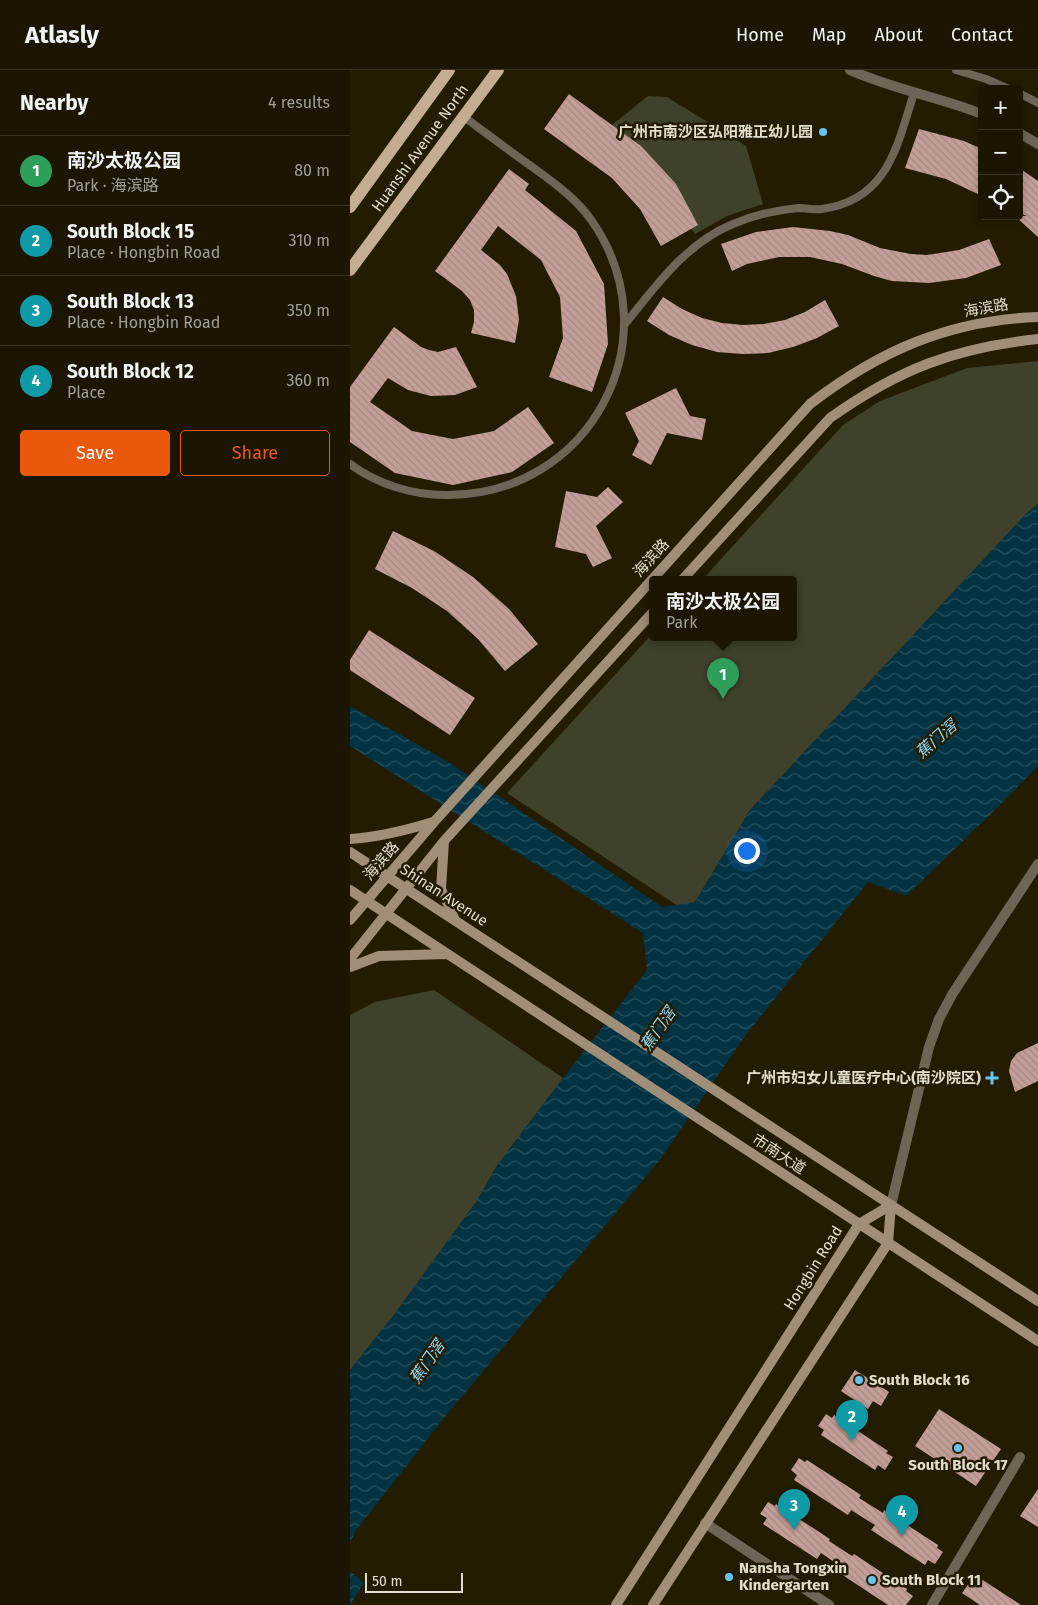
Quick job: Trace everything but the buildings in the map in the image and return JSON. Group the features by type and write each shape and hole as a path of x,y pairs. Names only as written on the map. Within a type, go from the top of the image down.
{"main road":[{"name":"Huanshi Avenue North","path":"350,206 449,70"},
{"name":"Huanshi Avenue North","path":"350,270 498,70"}],"street":[{"path":"850,70 867,78 956,104 978,112"},
{"path":"1023,135 1038,144"},
{"name":"海滨路","path":"655,576 810,404 836,384 864,366 924,338 956,328 989,322 1038,317"},
{"path":"686,576 830,418 856,400 883,383 941,358 995,344 1038,339"},
{"name":"海滨路","path":"350,920 434,822 649,583"},
{"path":"350,959 444,841 649,616"},
{"path":"350,839 374,838 434,822"},
{"path":"444,841 442,889 456,921"},
{"name":"Shinan Avenue","path":"350,852 521,964"},
{"path":"653,1605 888,1243 891,1205 928,1047 938,1019 1038,864"},
{"path":"350,890 447,954"},
{"path":"350,967 379,956 447,954"},
{"name":"市南大道","path":"447,954 1038,1341"},
{"name":"市南大道","path":"521,964 1038,1301"},
{"name":"Hongbin Road","path":"616,1605 859,1224 891,1205"},
{"path":"932,1605 1020,1457"},
{"path":"705,1523 829,1605"}],"lane":[{"path":"956,70 1000,85"},
{"path":"625,324 674,265 700,242 732,224 765,213 800,208 820,209 839,206 857,198 873,186 885,171 894,154 914,93"},
{"path":"1023,95 1038,103"},
{"path":"350,464 360,472 394,487 429,495 466,496 502,488 536,474 566,453 595,418 609,394 621,360 625,324 621,287 610,252 592,220 567,193 464,117"}],"green space":[{"path":"648,96 667,97 746,146 763,204 727,216 695,234 644,162 607,129"},
{"path":"1038,361 1038,504 1026,514 750,810 695,902 681,908 507,793 649,637 649,641 797,641 797,576 706,576 843,425 880,401 967,368"},
{"path":"434,990 563,1078 496,1167 477,1201 393,1316 350,1370 350,1015 375,1002"}],"water":[{"name":"蕉门滘","path":"1038,504 1038,766 906,896 868,882 745,1036 659,1161 448,1413 356,1530 350,1543 350,1370 393,1316 477,1201 496,1167 647,970 643,933 350,746 350,706 450,763 662,907 695,902 750,810 1026,514"},
{"path":"350,1571 364,1583 350,1605"}],"place":[{"name":"广州市南沙区弘阳雅正幼儿园","path":"823,132"},
{"name":"南沙太极公园","path":"723,699"},
{"name":"广州市妇女儿童医疗中心(南沙院区)","path":"992,1078"},
{"name":"South Block 16","path":"859,1380"},
{"name":"South Block 15","path":"852,1441"},
{"name":"South Block 17","path":"958,1448"},
{"name":"South Block 13","path":"794,1530"},
{"name":"South Block 12","path":"902,1536"},
{"name":"Nansha Tongxin Kindergarten","path":"729,1577"},
{"name":"South Block 11","path":"872,1580"}]}
